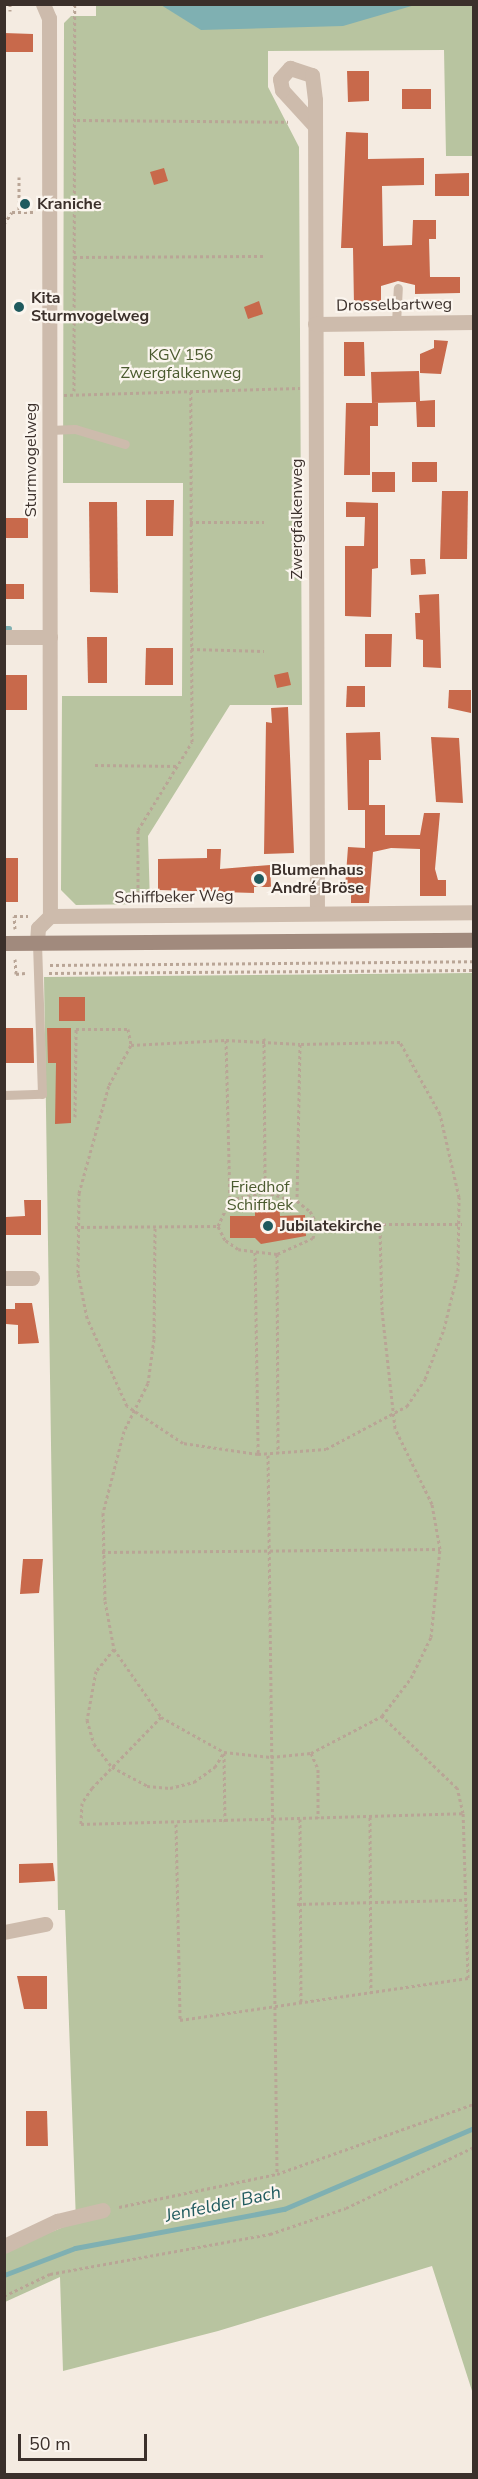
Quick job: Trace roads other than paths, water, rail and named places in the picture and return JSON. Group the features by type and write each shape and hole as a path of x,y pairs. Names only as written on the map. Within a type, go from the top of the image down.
{"main road":[{"path":"4,943 474,939"}],"street":[{"name":"Sturmvogelweg","path":"43,4 49,18 50,916"},
{"name":"Zwergfalkenweg","path":"314,124 317,913"},
{"name":"Drosselbartweg","path":"315,324 474,322"},
{"path":"4,637 50,637"},
{"name":"Schiffbeker Weg","path":"50,916 474,912"},
{"path":"37,942 38,928 50,916"},
{"path":"4,1278 32,1278"},
{"path":"4,1932 45,1924"},
{"path":"4,2246 57,2222 102,2210"}],"lane":[{"path":"396,323 398,288"},
{"path":"49,430 75,429 125,444"},
{"path":"4,1095 42,1094 37,942"}],"water":[{"path":"161,5 415,5 343,26 201,30"}],"waterway":[{"path":"4,628 9,628"},
{"name":"Jenfelder Bach","path":"4,2275 75,2248 284,2209 474,2128"}],"place":[{"name":"Kraniche","path":"25,204"},
{"name":"Kita Sturmvogelweg","path":"19,307"},
{"name":"Blumenhaus André Bröse","path":"259,879"},
{"name":"Jubilatekirche","path":"268,1226"}],"park label":[{"name":"KGV 156 Zwergfalkenweg","path":"181,364"},
{"name":"Friedhof Schiffbek","path":"260,1196"}]}
